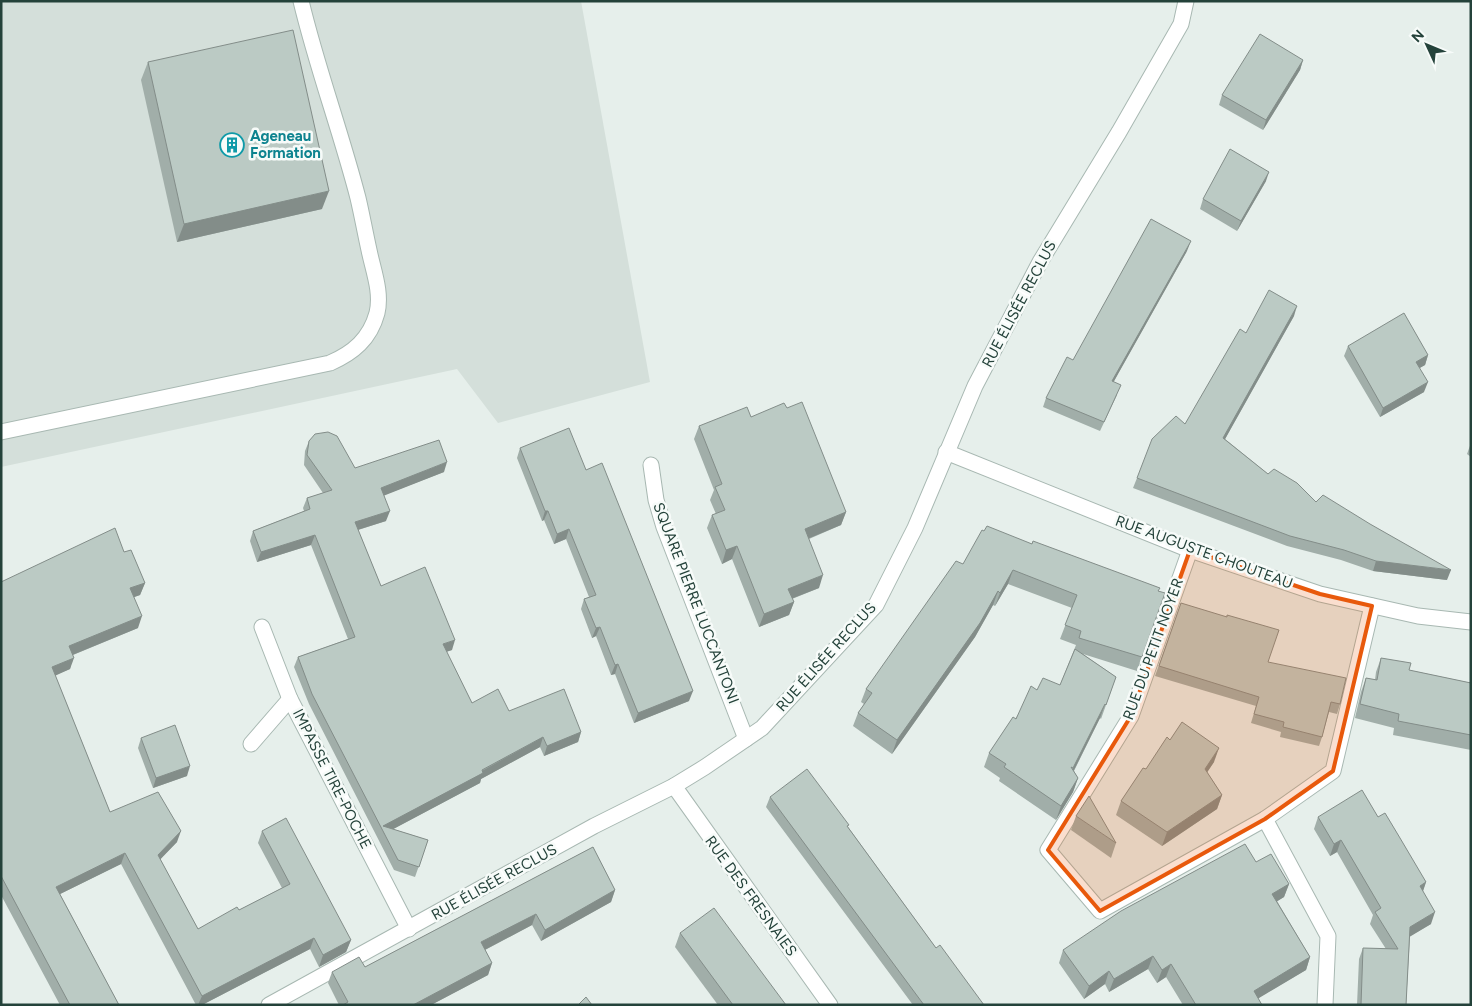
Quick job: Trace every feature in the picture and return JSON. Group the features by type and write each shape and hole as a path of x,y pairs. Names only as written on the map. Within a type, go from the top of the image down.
{"street":[{"path":"1,432 330,363 346,356 360,345 366,337 377,312 378,293 358,198 312,46 301,1"},
{"name":"RUE ÉLISÉE RECLUS","path":"268,1005 594,826 674,786 746,739 762,728 876,605 915,528 975,386 1040,262 1119,132 1181,24 1186,1"},
{"name":"RUE AUGUSTE CHOUTEAU","path":"946,452 1190,550 1320,594 1418,616 1471,622"},
{"name":"SQUARE PIERRE LUCCANTONI","path":"651,465 656,500 664,527 746,739"},
{"name":"RUE DU PETIT NOYER","path":"1190,550 1131,716 1048,850 1100,911 1265,819 1333,771 1372,606"},
{"name":"IMPASSE TIRE-POCHE","path":"262,627 290,699 409,928"},
{"path":"252,744 290,699"},
{"name":"RUE DES FRESNAIES","path":"674,786 830,1005"},
{"path":"1265,819 1328,936 1325,1005"}],"highlighted area":[{"path":"1190,550 1320,594 1372,606 1333,771 1265,819 1100,911 1048,850 1131,716"}],"shaded area":[{"path":"1,1 581,1 650,382 498,423 457,369 1,467"}],"building":[{"name":"Ageneau Formation","path":"293,30 329,191 184,224 148,62"},
{"path":"1260,34 1303,60 1266,120 1222,95"},
{"path":"1230,149 1269,172 1241,221 1203,199"},
{"path":"1151,219 1191,241 1112,381 1121,385 1104,422 1046,398 1067,357 1073,360"},
{"path":"1269,290 1297,306 1223,438 1268,474 1274,469 1297,483 1316,502 1323,495 1451,570 1376,561 1344,550 1290,536 1137,478 1152,439 1176,416 1185,424 1240,329 1246,333"},
{"path":"1404,313 1428,355 1416,362 1428,382 1383,408 1348,346"},
{"path":"802,402 846,512 805,529 823,575 788,589 794,602 764,614 737,546 726,550 712,515 725,510 715,487 722,484 699,426 747,407 751,417 784,403 787,408"},
{"path":"569,428 586,470 602,463 693,691 638,713 618,664 615,665 600,627 596,628 584,599 596,595 569,529 557,534 548,511 545,511 520,448"},
{"path":"328,432 337,436 355,468 439,440 447,462 381,488 390,511 355,522 381,586 425,567 455,640 443,644 472,703 498,689 509,711 564,689 581,732 547,746 543,737 482,770 483,773 383,826 428,840 419,867 398,860 312,694 298,657 355,637 315,535 261,552 253,531 310,509 307,498 332,490 307,455 309,441 315,434"},
{"path":"987,526 1032,544 1033,541 1160,588 1158,591 1165,593 1142,657 1079,638 1081,631 1065,625 1077,595 1013,570 1000,593 998,591 980,623 897,740 858,713 872,693 866,689 956,561 963,564 982,530 984,531"},
{"path":"115,528 124,552 131,550 145,583 130,588 142,616 69,646 74,658 52,667 110,812 158,792 181,831 158,855 198,929 237,907 239,910 290,884 262,831 286,818 351,940 323,955 314,938 202,996 125,853 56,887 119,1005 70,1005 1,876 1,582"},
{"path":"1181,603 1279,630 1268,662 1346,678 1340,704 1331,702 1322,737 1283,727 1284,722 1254,714 1259,697 1159,666"},
{"path":"1075,649 1116,677 1106,705 1073,768 1071,767 1078,778 1061,806 1004,767 1006,764 989,753 1013,717 1016,719 1031,686 1037,690 1043,678 1060,685"},
{"path":"1381,658 1411,663 1409,670 1471,683 1471,735 1398,721 1399,714 1360,704 1366,678 1377,680"},
{"path":"1182,722 1219,748 1205,769 1222,795 1167,832 1121,801 1143,768 1146,769 1167,737 1170,740"},
{"path":"175,725 190,766 156,778 141,738"},
{"path":"807,769 936,948 940,945 984,1005 924,1005 770,797"},
{"path":"1362,790 1378,817 1385,813 1400,838 1426,882 1420,886 1435,912 1410,927 1406,1005 1361,1005 1363,948 1398,949 1375,912 1381,908 1341,840 1334,844 1318,817"},
{"path":"1089,796 1116,843 1076,816"},
{"path":"1245,844 1256,862 1271,854 1289,884 1272,894 1310,957 1254,991 1262,1005 1196,1005 1171,964 1162,970 1153,956 1114,979 1109,971 1089,986 1063,950 1121,911"},
{"path":"593,847 615,890 545,930 536,914 481,942 492,963 413,1005 343,1005 348,1002 332,972 359,957 365,967"},
{"path":"714,908 786,1005 733,1005 680,933"},
{"path":"586,997 592,1005 578,1005"}],"place":[{"name":"Ageneau Formation","path":"232,145"}]}
